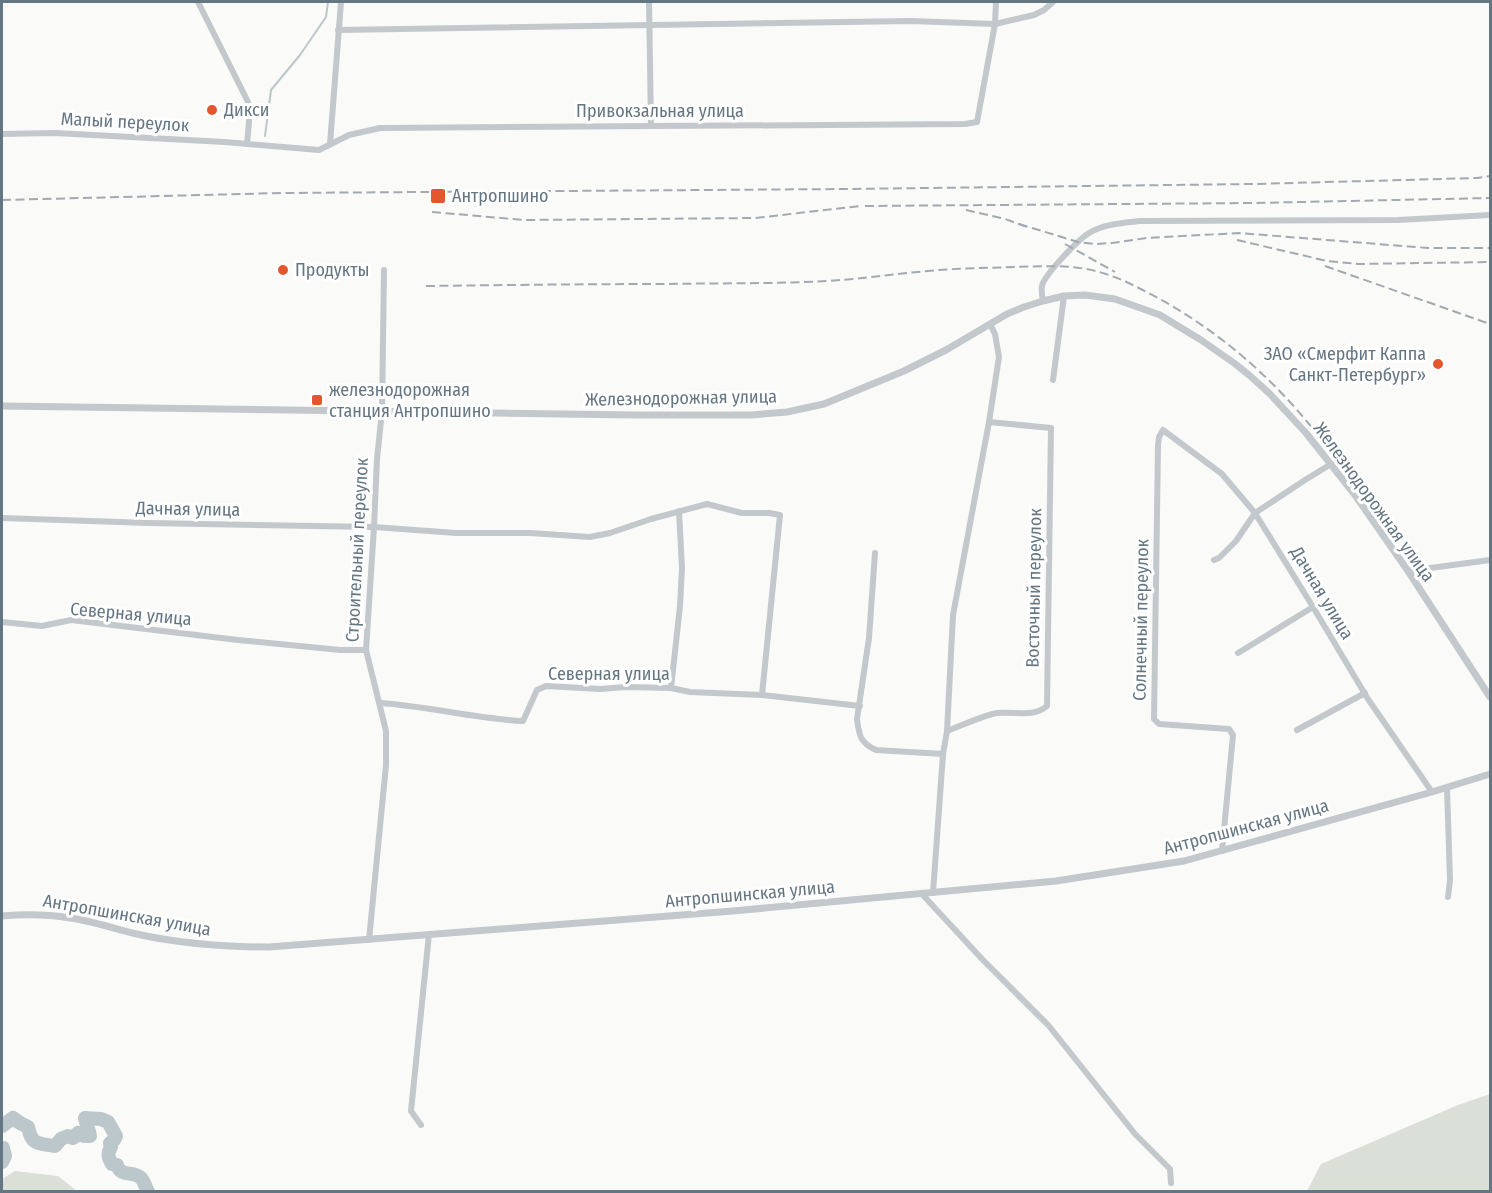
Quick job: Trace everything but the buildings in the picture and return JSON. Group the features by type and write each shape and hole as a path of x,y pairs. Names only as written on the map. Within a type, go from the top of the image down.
{"street":[{"path":"198,2 248,102 250,111 247,144"},
{"path":"330,144 341,2"},
{"path":"649,2 651,126"},
{"path":"995,24 996,2"},
{"path":"338,30 911,21 995,24 1034,15 1053,2"},
{"name":"Привокзальная улица","path":"247,144 319,150 349,135 380,128 965,124 976,122 995,24"},
{"name":"Малый переулок","path":"2,134 55,133 247,144"},
{"path":"1043,301 1042,285 1046,278 1089,232 1104,226 1150,221 1398,220 1491,215"},
{"name":"Строительный переулок","path":"369,940 386,765 386,731 366,650 382,411 384,270"},
{"name":"Железнодорожная улица","path":"2,406 667,415 751,415 787,412 824,404 895,375 946,350 1015,311 1043,301 1064,296 1085,295 1115,299 1160,315 1201,340 1249,375 1270,394 1306,433 1361,503 1491,697"},
{"path":"1053,381 1064,296"},
{"path":"933,893 943,754 948,731 952,615 989,422 999,357 995,334 990,324"},
{"name":"Восточный переулок","path":"948,731 996,713 1031,713 1041,711 1047,706 1051,428 989,422"},
{"name":"Дачная улица","path":"1163,430 1222,474 1255,513 1365,693 1432,792"},
{"name":"Солнечный переулок","path":"1163,430 1158,445 1154,719 1159,724 1229,729 1233,735 1222,851"},
{"path":"1214,560 1236,541 1255,513 1331,464"},
{"path":"671,688 682,568 679,512 707,504 742,513 780,515 762,695"},
{"name":"Дачная улица","path":"2,518 148,524 374,527 456,533 530,533 590,537 679,512"},
{"path":"875,553 869,638 857,719 858,731 867,746 876,750 943,754"},
{"path":"1408,571 1491,560"},
{"path":"1238,653 1313,607"},
{"name":"Северная улица","path":"2,622 42,626 71,620 238,640 340,650 366,650"},
{"name":"Северная улица","path":"380,703 499,720 523,721 537,690 546,686 600,689 671,688 690,692 762,695 860,706"},
{"path":"1297,730 1365,693"},
{"name":"Антропшинская улица","path":"2,916 33,914 72,918 180,942 231,947 269,947 933,893 1068,879 1184,861 1491,774"},
{"path":"1447,788 1450,880 1448,897"},
{"path":"921,893 982,959 1049,1026 1135,1134 1170,1169 1171,1183"},
{"path":"421,1125 411,1111 429,934"}],"shaded area":[{"path":"1490,1094 1490,1191 1307,1191 1321,1164 1458,1105"},
{"path":"15,1171 58,1176 77,1191 2,1191 2,1179"}],"waterway":[{"path":"265,136 271,90 300,55 326,17 328,2"},
{"path":"2,1126 13,1118 28,1127 34,1141 55,1146 61,1139 68,1136 73,1138 78,1133 90,1136 85,1118 108,1122 116,1136 110,1143 108,1156 112,1164 117,1165 124,1173 134,1174 141,1178 148,1192"},
{"path":"2,1148 5,1156 2,1162"}],"railway":[{"path":"2,200 282,193 1254,184 1490,176"},
{"path":"865,206 1253,203 1490,198"},
{"path":"432,212 524,220 755,218 861,206"},
{"path":"966,210 1005,219 1027,227"},
{"path":"1019,224 1078,242 1096,244 1147,238 1239,233 1428,248 1490,248"},
{"path":"1237,240 1327,261 1358,264 1490,262"},
{"path":"1065,244 1115,272"},
{"path":"426,286 787,283 928,271 1049,266 1095,271 1137,287 1212,332 1272,383 1324,443"},
{"path":"1325,266 1490,324"}],"place":[{"name":"Дикси","path":"212,110"},
{"name":"Антропшино","path":"438,196"},
{"name":"Продукты","path":"283,270"},
{"name":"ЗАО «Смерфит Каппа Санкт-Петербург»","path":"1438,364"},
{"name":"железнодорожная станция Антропшино","path":"317,400"}]}
